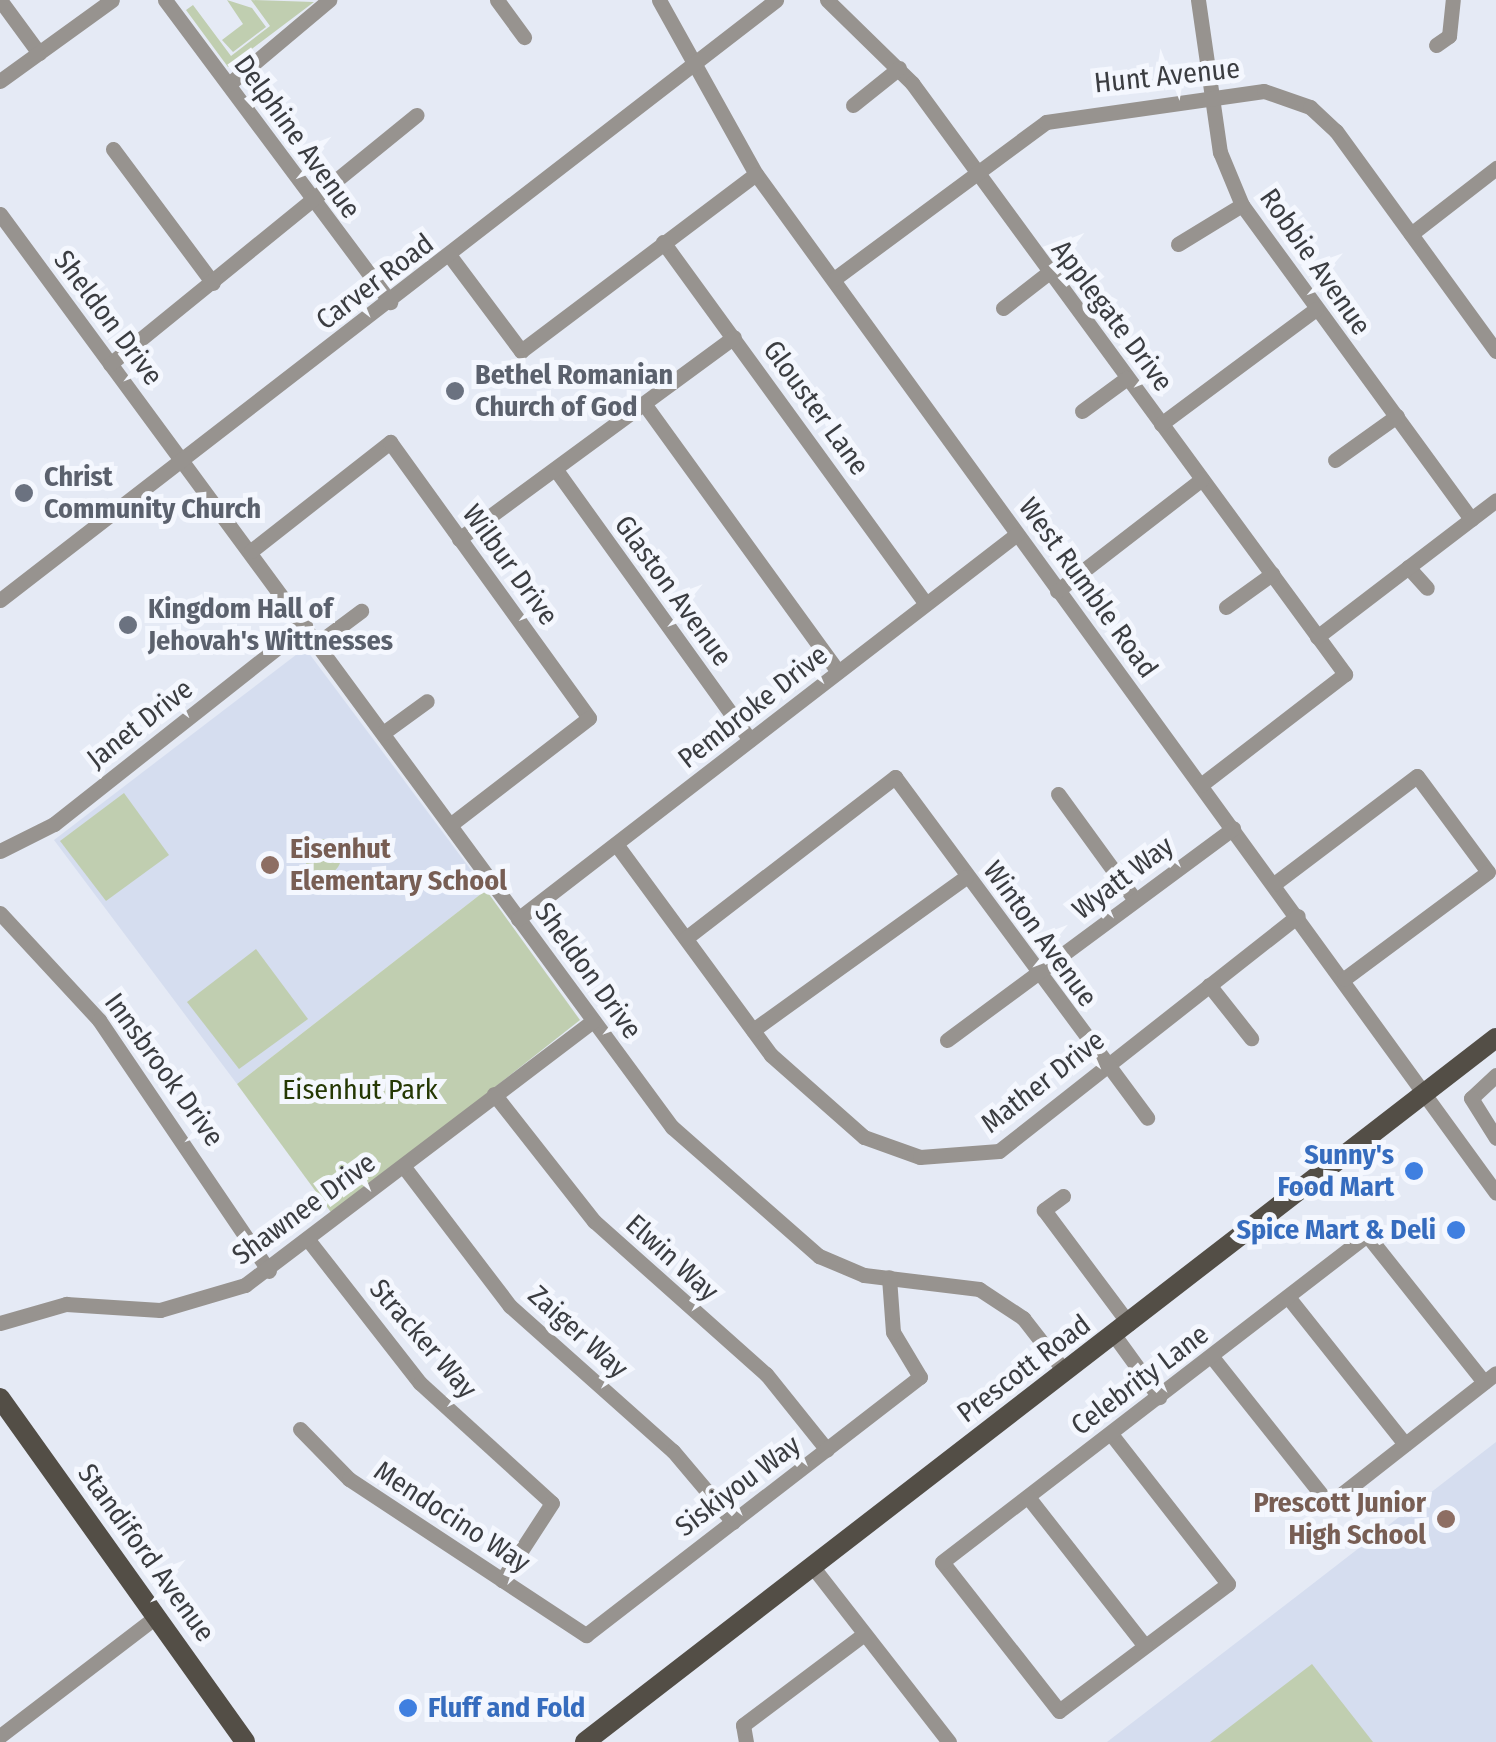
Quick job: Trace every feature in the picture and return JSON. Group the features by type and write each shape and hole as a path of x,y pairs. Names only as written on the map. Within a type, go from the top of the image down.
{"main road":[{"name":"Prescott Road","path":"585,1742 1496,1038"},
{"name":"Standiford Avenue","path":"0,1398 246,1742"}],"street":[{"path":"0,0 39,53"},
{"path":"0,82 112,0"},
{"name":"Delphine Avenue","path":"166,0 314,206 390,302"},
{"path":"498,0 524,37"},
{"name":"West Rumble Road","path":"659,0 756,174 1428,1091 1496,1193"},
{"name":"Carver Road","path":"0,600 696,67 776,0"},
{"name":"Applegate Drive","path":"827,0 898,68 1344,674 1200,784"},
{"name":"Robbie Avenue","path":"1198,0 1212,94 1242,205 1471,519"},
{"path":"1436,46 1449,36 1453,0"},
{"path":"228,84 331,2"},
{"path":"854,105 898,68"},
{"name":"Hunt Avenue","path":"834,279 976,171 1065,114 1264,91 1310,107 1412,234 1496,351"},
{"path":"110,364 314,206 416,115"},
{"path":"113,149 212,283"},
{"path":"1412,234 1496,168"},
{"path":"450,256 520,351 756,174"},
{"path":"1178,244 1242,205"},
{"name":"Sheldon Drive","path":"0,214 672,1126 801,1244 841,1268 888,1277 952,1281 994,1296 1065,1372"},
{"name":"Glouster Lane","path":"664,242 926,604"},
{"path":"1002,308 1048,273"},
{"path":"1162,424 1316,309"},
{"path":"459,539 734,337"},
{"path":"1082,411 1127,378"},
{"path":"645,405 838,672"},
{"path":"1335,460 1396,416"},
{"name":"Wilbur Drive","path":"250,551 390,442 589,718 450,825"},
{"name":"Glaston Avenue","path":"556,470 750,740"},
{"path":"1058,591 1202,479"},
{"path":"1317,637 1496,500"},
{"name":"Pembroke Drive","path":"518,919 1017,534"},
{"path":"1408,567 1427,588"},
{"path":"1226,607 1272,574"},
{"path":"318,643 360,611"},
{"name":"Janet Drive","path":"0,852 54,824 305,626"},
{"path":"383,733 427,701"},
{"path":"1274,884 1417,776 1488,872 1344,979"},
{"name":"Winton Avenue","path":"686,938 895,777 1147,1118"},
{"path":"1058,794 1135,900"},
{"name":"Wyatt Way","path":"947,1040 1232,828"},
{"name":"Mather Drive","path":"616,844 753,1030 864,1136 920,1156 988,1156 1298,916"},
{"path":"753,1030 966,877"},
{"name":"Innsbrook Drive","path":"0,913 99,1020 269,1271"},
{"path":"1209,985 1250,1038"},
{"name":"Shawnee Drive","path":"0,1323 58,1305 186,1306 269,1271 592,1021"},
{"path":"1496,1075 1471,1096 1496,1138"},
{"name":"Elwin Way","path":"494,1094 594,1221 766,1374 827,1450"},
{"name":"Zaiger Way","path":"404,1167 510,1306 673,1451 732,1522"},
{"path":"1062,1196 1044,1210 1122,1329 1159,1397"},
{"name":"Celebrity Lane","path":"1145,1646 1059,1711 942,1562 1367,1234 1490,1378"},
{"name":"Stracker Way","path":"309,1242 420,1383 552,1503 502,1580"},
{"name":"Siskiyou Way","path":"586,1635 920,1377 893,1332 888,1277"},
{"path":"1288,1296 1405,1444"},
{"path":"1212,1357 1329,1504 1490,1378"},
{"name":"Mendocino Way","path":"300,1429 349,1479 586,1635"},
{"path":"1028,1497 1145,1646 1228,1584 1111,1434"},
{"path":"812,1566 949,1742"},
{"path":"0,1736 157,1616"},
{"path":"743,1737 864,1634"}],"shaded area":[{"name":"Eisenhut Elementary School","path":"305,648 486,890 237,1084 54,840"},
{"name":"Prescott Junior High School","path":"1496,1442 1496,1742 1107,1742 1297,1596"}],"green space":[{"path":"227,0 252,8 266,27 233,52 222,40 243,24"},
{"path":"251,0 314,2 228,67 186,10 193,5 231,56 270,26"},
{"path":"124,793 169,855 106,901 60,841"},
{"path":"323,839 336,844 341,857 336,870 323,875 310,870 305,857 310,844"},
{"name":"Eisenhut Park","path":"486,890 580,1020 333,1215 237,1084"},
{"path":"256,949 308,1019 239,1069 187,1002"},
{"path":"1312,1664 1373,1742 1210,1742"}],"place":[{"name":"Bethel Romanian Church of God","path":"455,391"},
{"name":"Christ Community Church","path":"24,493"},
{"name":"Kingdom Hall of Jehovah's Wittnesses","path":"128,625"},
{"name":"Eisenhut Elementary School","path":"270,865"},
{"name":"Sunny's Food Mart","path":"1414,1171"},
{"name":"Spice Mart & Deli","path":"1456,1230"},
{"name":"Prescott Junior High School","path":"1446,1519"},
{"name":"Fluff and Fold","path":"408,1708"}]}
